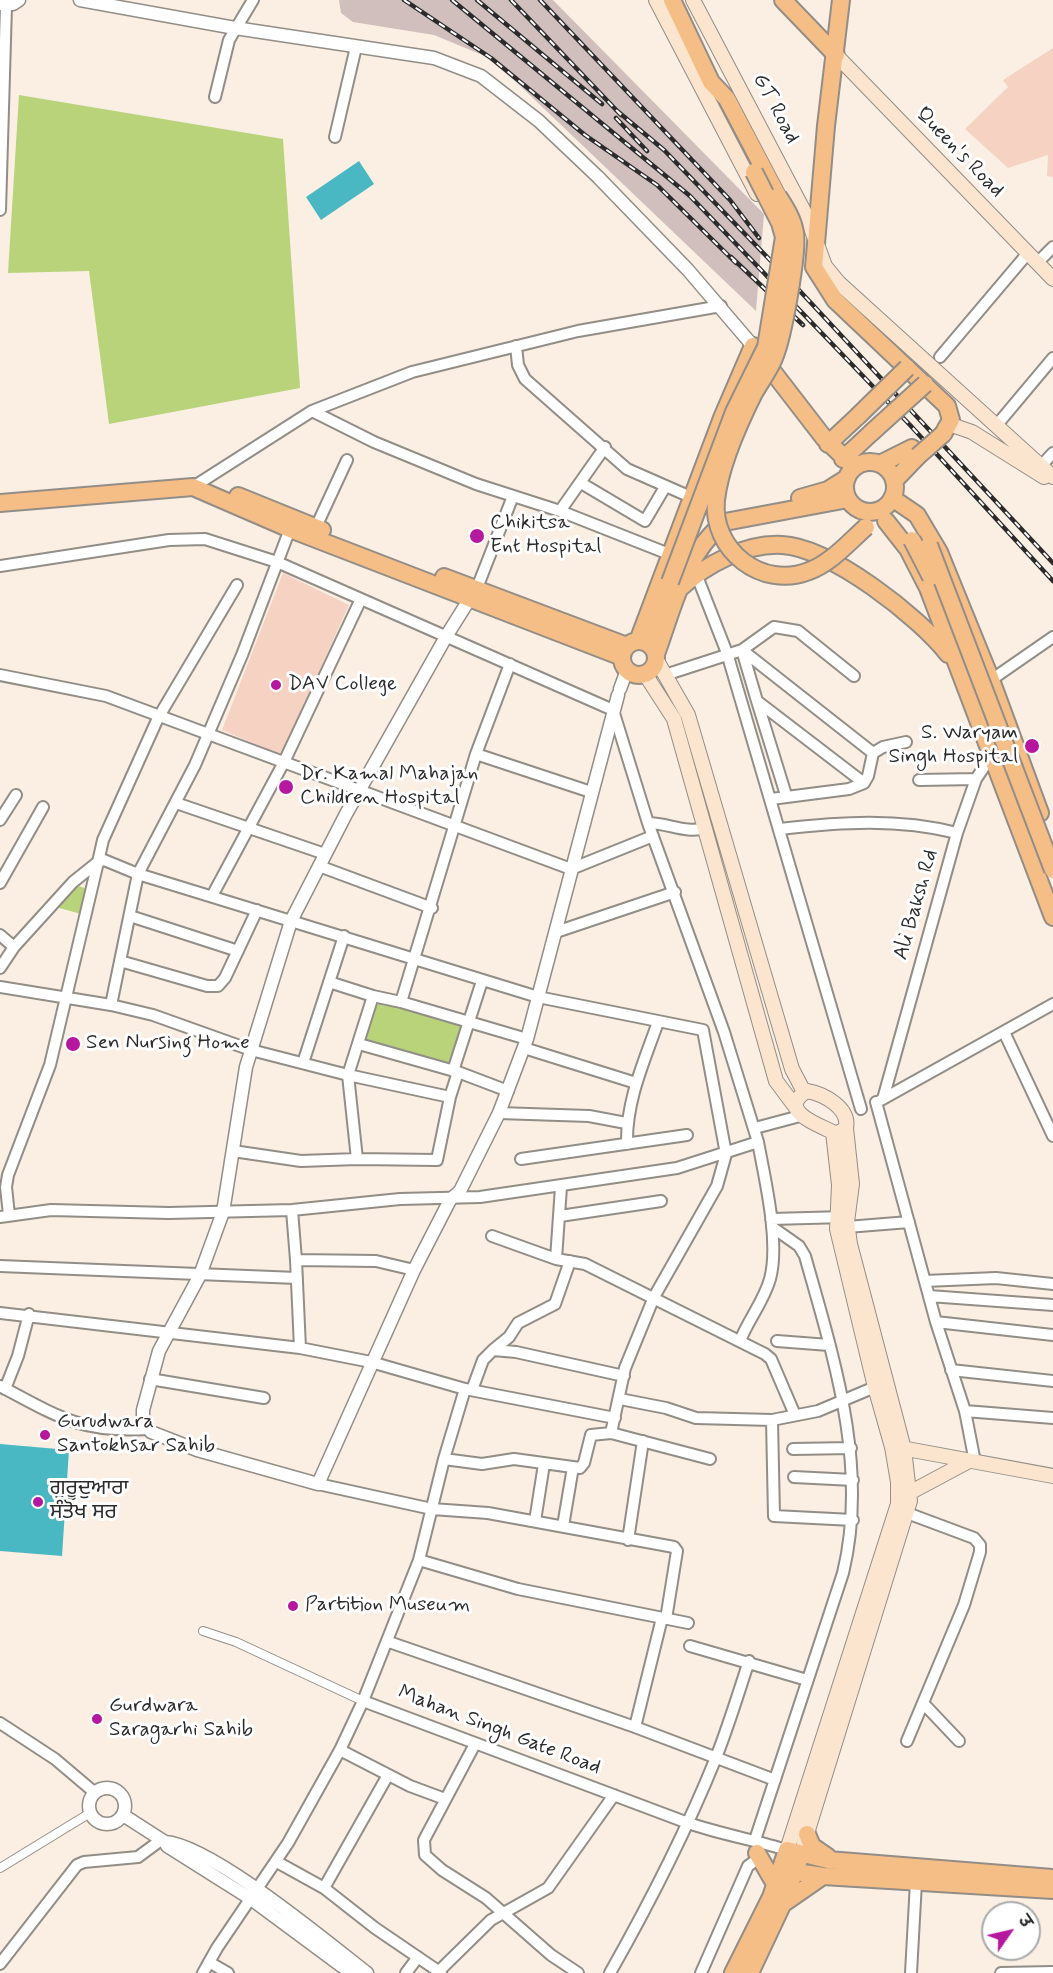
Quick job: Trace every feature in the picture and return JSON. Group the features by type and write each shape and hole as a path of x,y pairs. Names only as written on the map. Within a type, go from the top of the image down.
{"main road":[{"path":"656,0 717,123 769,216 814,266 835,300 936,395 943,429"},
{"path":"639,653 674,585 734,412 766,347 783,237 780,223 713,96 711,82 672,0"},
{"name":"GT Road","path":"693,0 807,217 825,266 839,283 1053,477"},
{"path":"783,0 831,50"},
{"path":"814,266 814,240 831,50 830,0"},
{"path":"831,50 841,0"},
{"name":"Queen's Road","path":"831,50 1053,279"},
{"path":"711,82 727,99 789,214 795,231 794,263 777,351 745,414 722,476 716,502 718,527 732,552 743,563 755,570 784,576 799,575 821,566 866,527 886,521 903,529 912,540 936,588 1053,897"},
{"path":"639,653 671,555 722,418 753,346 848,468 845,491 848,499 860,510 868,512 884,508 915,452 943,429 972,432 1053,483"},
{"path":"828,444 907,368"},
{"path":"695,493 726,513 828,490 848,468 871,433 936,395"},
{"path":"848,468 864,462 880,464 915,452"},
{"path":"880,464 891,474 893,489 922,522 939,552 991,680 1053,849"},
{"path":"193,486 222,501 290,529 639,653 655,665 645,674 674,719 776,1081 798,1112 842,1126"},
{"path":"0,503 193,486 225,490 473,593"},
{"path":"694,568 703,542 725,522 848,499"},
{"path":"910,509 929,545 1053,870"},
{"path":"886,521 898,534 918,567 1053,917"},
{"path":"674,585 694,568 757,548 783,544 818,554 862,579 928,630 958,667"},
{"path":"639,653 665,675 688,715 792,1069 804,1092"},
{"path":"798,1112 798,1100 804,1092"},
{"path":"750,1973 783,1904 792,1860 898,1504 898,1448 875,1387 843,1261 844,1220 852,1184 839,1106 814,1092 804,1092"},
{"path":"733,1973 775,1884 807,1834 907,1513 910,1492 844,1220"},
{"path":"898,1448 1053,1476"},
{"path":"910,1492 972,1462"},
{"path":"807,1834 812,1846 821,1854 840,1861"},
{"path":"757,1850 775,1884"},
{"path":"792,1860 840,1861 1053,1878"},
{"path":"792,1860 823,1876 1053,1890"},
{"path":"783,1904 823,1876"}],"street":[{"path":"0,210 3,5 19,0"},
{"path":"80,0 235,28 434,58 481,76 539,121 598,177 721,306 753,346"},
{"path":"215,97 235,28 253,0"},
{"path":"334,137 356,47"},
{"path":"940,357 1032,258 1053,247"},
{"path":"193,486 312,411 412,372 578,331 721,306"},
{"path":"516,346 518,365 525,379 633,473 665,487 695,493"},
{"path":"996,426 1053,358"},
{"path":"312,411 374,442 476,484 560,511 671,555 694,568 727,653 861,1109"},
{"path":"560,511 605,447"},
{"path":"1041,466 1053,453"},
{"path":"316,527 347,460"},
{"path":"581,483 645,521 665,487"},
{"path":"147,1429 143,1410 159,1351 200,1275 223,1212 240,1091 291,921 325,854 447,635 473,593 513,496"},
{"path":"111,1005 138,874 177,803 208,735 290,529"},
{"path":"0,566 189,539 220,543 277,562 613,710 648,823 724,1032 758,1142 772,1223 770,1280 740,1341"},
{"path":"237,585 158,718 103,840 50,1065 4,1176 5,1216 72,1209 223,1212 291,1210 400,1199 450,1200 561,1187 677,1168 758,1142"},
{"path":"212,896 284,762 361,599"},
{"path":"665,675 742,650 774,627 798,632 854,676"},
{"path":"991,680 1053,637"},
{"path":"742,650 786,795"},
{"path":"742,650 873,753"},
{"path":"318,1484 414,1270 450,1200 460,1191 500,1113 525,1044 613,710 619,692 639,653"},
{"path":"401,1002 432,908 453,826 476,754 510,664"},
{"path":"0,675 106,696 158,718 284,762 571,869 653,836"},
{"path":"757,701 864,783"},
{"name":"Ali Baksh Rd","path":"879,1101 957,833 976,779 991,756 1011,733"},
{"path":"864,783 873,753 883,747 906,742"},
{"path":"476,754 591,792"},
{"path":"919,780 976,779"},
{"path":"771,799 786,795 849,789 864,783"},
{"path":"0,820 16,795"},
{"path":"177,803 325,854"},
{"path":"0,883 43,807"},
{"path":"780,829 857,821 914,824 957,833"},
{"path":"648,823 667,824 690,832 706,828"},
{"path":"0,968 14,947 73,882 98,862 109,861 138,874 538,997 658,1022 724,1032"},
{"path":"319,866 432,908"},
{"path":"556,932 675,892"},
{"path":"120,961 212,987 222,983 257,910"},
{"path":"130,916 238,951"},
{"path":"0,934 14,947"},
{"path":"303,1064 344,936"},
{"path":"233,1151 301,1161 439,1159 456,1072 468,1023 482,981"},
{"path":"329,982 468,1023 636,1083"},
{"path":"0,987 111,1005 153,1015 251,1050 348,1075 450,1097"},
{"path":"357,1159 348,1075 373,996"},
{"path":"842,1126 861,1109 1053,1004"},
{"path":"627,1144 626,1123 636,1083 658,1022"},
{"path":"611,1433 624,1376 654,1297 717,1186 726,1154 704,1030"},
{"path":"1004,1032 1053,1136"},
{"path":"359,1044 456,1072 508,1091"},
{"path":"879,1101 936,1322 965,1411 972,1462"},
{"path":"754,1128 798,1112"},
{"path":"500,1113 589,1116 626,1123"},
{"path":"521,1159 687,1135"},
{"path":"556,1259 561,1187"},
{"path":"560,1216 661,1201"},
{"path":"291,1210 300,1348"},
{"path":"772,1223 844,1220 909,1222"},
{"path":"701,1973 757,1850 775,1780 843,1573 853,1520 851,1448 829,1345 805,1256 799,1246 772,1223"},
{"path":"492,1236 556,1259 585,1264 770,1357 795,1416"},
{"path":"296,1260 376,1261 414,1270"},
{"path":"203,1973 208,1962 277,1862 340,1750 363,1701 389,1642 419,1560 444,1459 469,1390 483,1360 509,1337 518,1323 555,1304 570,1261"},
{"path":"0,1266 297,1278"},
{"path":"925,1281 996,1278 1053,1284"},
{"path":"929,1296 1053,1305"},
{"path":"0,1313 29,1314 300,1348 371,1362 469,1390 615,1418"},
{"path":"29,1314 18,1356 3,1388 43,1410 87,1427 147,1429 196,1450 318,1484 432,1509 488,1513 676,1549 673,1584 635,1727"},
{"path":"936,1322 1053,1335"},
{"path":"777,1341 829,1345"},
{"path":"493,1350 516,1352 624,1376"},
{"path":"951,1370 1053,1381"},
{"path":"150,1379 264,1398"},
{"path":"620,1399 666,1408 696,1418 772,1420 795,1416 842,1401 875,1387"},
{"path":"965,1411 1053,1418"},
{"path":"772,1420 774,1516 853,1520"},
{"path":"444,1459 482,1464 514,1459 573,1467 583,1465 591,1435 611,1433 710,1459"},
{"path":"628,1540 644,1442"},
{"path":"793,1449 851,1448"},
{"path":"535,1521 544,1464"},
{"path":"563,1526 573,1467"},
{"path":"794,1477 853,1480"},
{"path":"907,1513 974,1538 980,1545 978,1561 964,1605 907,1741"},
{"path":"419,1560 518,1589 688,1623"},
{"name":"Mahan Singh Gate Road","path":"203,1631 230,1639 363,1701 688,1823 736,1838 757,1850 792,1860"},
{"path":"389,1642 635,1727 775,1780"},
{"path":"690,1646 749,1661 807,1680"},
{"path":"610,1973 656,1889 688,1823 716,1758 749,1661"},
{"path":"923,1703 959,1741"},
{"path":"0,1723 55,1759 94,1792"},
{"path":"475,1744 424,1840 425,1855 502,1913 551,1955 578,1973"},
{"path":"340,1750 388,1776 445,1799"},
{"path":"324,1888 388,1776"},
{"path":"105,1788 117,1791 125,1804 123,1815 114,1823 103,1824 90,1813 89,1802 94,1792 105,1788"},
{"path":"277,1862 324,1888 440,1972 491,1920 548,1888 614,1795"},
{"path":"0,1868 90,1813"},
{"path":"123,1815 163,1841 173,1843 212,1861 351,1973"},
{"path":"0,1964 77,1865 84,1862 138,1857 163,1841"},
{"path":"911,1973 916,1882"},
{"path":"254,1895 367,1973"},
{"path":"406,1973 418,1957"},
{"path":"208,1962 228,1973"},
{"path":"1001,1973 1053,1972"}],"shaded area":[{"path":"339,0 553,0 764,214 756,311 492,59 434,35 353,22 341,13"},
{"path":"1053,48 1053,177 1047,176 1048,155 1008,168 965,129 1008,87 1003,80"},
{"name":"DAV College","path":"283,573 349,605 281,755 222,730"}],"green space":[{"path":"19,95 283,139 300,388 109,424 89,271 8,273"},
{"path":"75,885 88,889 81,914 56,907"},
{"path":"377,999 465,1025 452,1069 364,1043"}],"water":[{"path":"359,161 374,184 321,220 306,197"},
{"name":"ਗੁਰੂਦੁਆਰਾ ਸੰਤੋਖ ਸਰ","path":"0,1444 69,1450 62,1556 0,1551"}],"railway":[{"path":"404,0 491,58 585,135 657,185 736,263"},
{"path":"452,0 690,196 910,425 1053,581"},
{"path":"477,0 602,104"},
{"path":"511,0 621,115"},
{"path":"540,0 730,200 759,238"},
{"path":"616,110 664,150 798,289 1053,563"},
{"path":"616,118 647,151"},
{"path":"731,257 803,325"}],"place":[{"name":"Chikitsa Ent Hospital","path":"477,536"},
{"name":"DAV College","path":"276,685"},
{"name":"S. Waryam Singh Hospital","path":"1032,746"},
{"name":"Dr. Kamal Mahajan Children Hospital","path":"286,787"},
{"name":"Sen Nursing Home","path":"73,1044"},
{"name":"Gurudwara Santokhsar Sahib","path":"45,1435"},
{"name":"ਗੁਰੂਦੁਆਰਾ ਸੰਤੋਖ ਸਰ","path":"38,1502"},
{"name":"Partition Museum","path":"293,1606"},
{"name":"Gurdwara Saragarhi Sahib","path":"97,1719"}]}
